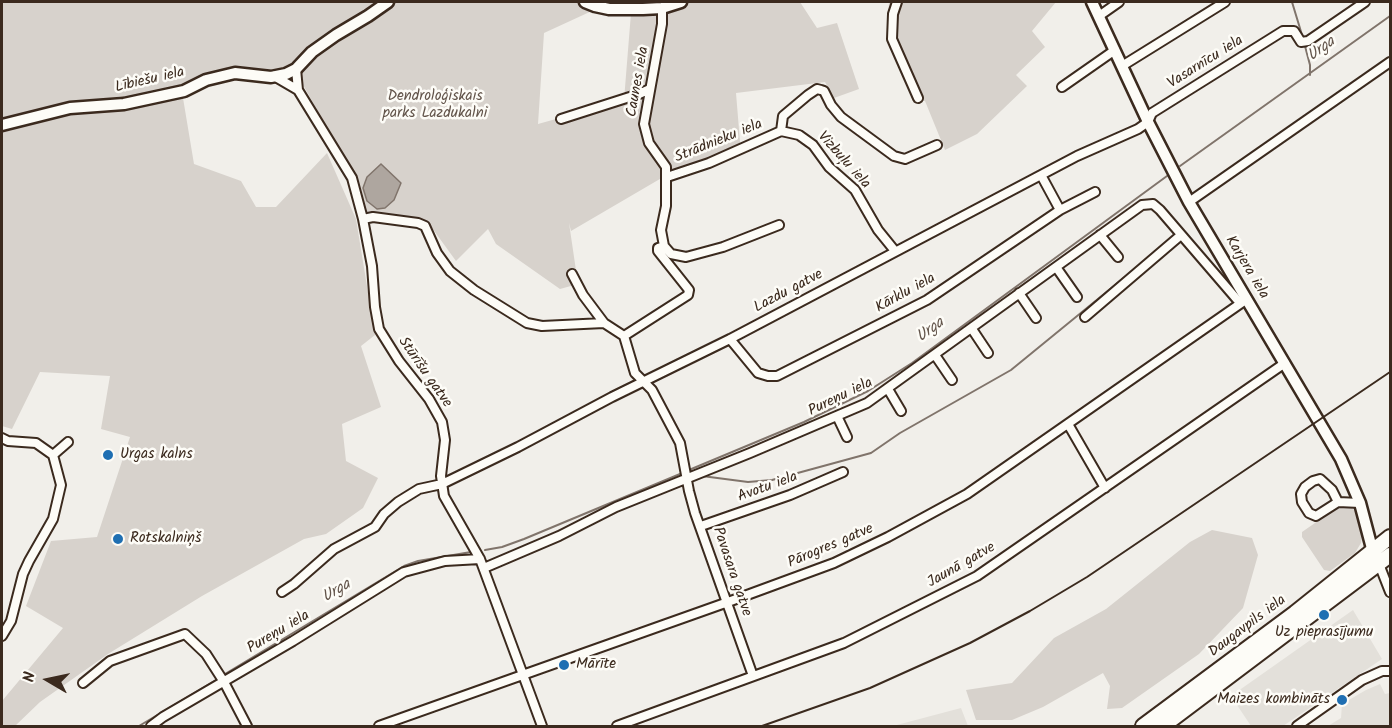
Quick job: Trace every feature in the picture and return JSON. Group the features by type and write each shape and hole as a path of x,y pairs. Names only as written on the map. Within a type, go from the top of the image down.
{"highway":[{"name":"Daugavpils iela","path":"1143,726 1295,613 1390,537"},
{"name":"Daugavpils iela","path":"1163,726 1390,555"}],"street":[{"name":"Lībiešu iela","path":"2,124 70,108 124,104 184,91 206,80 235,73 274,76 296,69 306,57 387,2"},
{"path":"585,2 609,9 662,8 681,2"},
{"path":"897,2 893,14 892,39 918,98"},
{"name":"Karjera iela","path":"1092,2 1148,122 1189,202 1243,301 1285,363 1341,459 1360,503 1371,551 1378,564"},
{"path":"1099,16 1119,2"},
{"path":"1122,66 1225,2"},
{"name":"Vasarnīcu iela","path":"1148,122 1152,113 1283,31 1293,31 1301,42 1308,41 1365,2"},
{"name":"Caunes iela","path":"624,336 688,295 689,290 658,251 658,248 664,246 661,230 665,214 666,167 649,143 644,124 662,24 662,8"},
{"path":"1062,87 1115,50"},
{"path":"1189,202 1390,62"},
{"name":"Stūrīšu gatve","path":"296,69 298,90 348,168 363,219 372,266 379,329 399,361 429,399 444,430 442,484 444,496 484,568 542,726"},
{"path":"274,76 298,90"},
{"path":"561,119 650,89"},
{"path":"781,131 783,116 817,89 824,92 841,117 894,156 904,159 937,145"},
{"name":"Lazdu gatve","path":"282,592 334,549 375,527 384,514 419,489 442,484 518,447 730,339 1077,156 1138,129 1148,122"},
{"name":"Strādnieku iela","path":"667,177 709,163 781,131"},
{"name":"Vizbuļu iela","path":"781,131 799,135 813,144 829,167 855,190 878,231 895,251"},
{"path":"1041,175 1060,210"},
{"name":"Kārklu iela","path":"730,339 758,373 777,376 927,300 1060,210 1095,192"},
{"name":"Pureņu iela","path":"484,568 559,536 616,507 867,403 1137,208 1147,204 1156,206 1181,235"},
{"path":"363,219 373,217 425,226 437,253 450,271 474,290 527,323 542,326 604,323"},
{"path":"664,246 671,254 686,257 723,247 779,225"},
{"path":"1100,235 1118,257"},
{"path":"1085,317 1181,235 1243,301"},
{"path":"1056,267 1077,297"},
{"path":"572,274 583,295 604,323 624,336 635,373 643,382"},
{"path":"1019,294 1036,318"},
{"name":"Pārogres gatve","path":"379,726 834,562 931,515 967,494 1243,301"},
{"path":"972,329 988,352"},
{"path":"935,355 952,380"},
{"name":"Jaunā gatve","path":"617,726 844,643 977,576 1285,363"},
{"name":"Pavasara gatve","path":"643,382 652,390 680,443 689,491 753,676"},
{"path":"888,389 901,411"},
{"path":"837,416 847,437"},
{"path":"1068,424 1105,488"},
{"path":"2,438 8,441 36,443 53,455 61,485 50,526 28,561 11,621 2,636"},
{"path":"53,455 68,442"},
{"name":"Avotu iela","path":"700,526 790,495 843,472"},
{"path":"1338,502 1332,490 1320,479 1313,481 1301,494 1302,502 1309,513 1316,516 1338,502 1360,503"},
{"name":"Pureņu iela","path":"151,726 404,572 445,561 480,559"},
{"path":"1378,564 1390,592"},
{"path":"83,682 110,661 185,634 206,654 247,726"},
{"path":"1297,726 1362,680 1382,671 1390,671"}],"shaded area":[{"path":"381,164 401,183 394,200 385,208 377,209 367,201 363,188 367,177"},
{"path":"1353,610 1382,659 1283,726 1251,726 1231,696"},
{"path":"1380,684 1385,694 1390,693 1390,726 1328,726 1341,718 1342,704"},
{"path":"961,708 968,726 893,726"}],"green space":[{"name":"Dendroloģiskais parks Lazdukalni","path":"2,2 580,2 594,10 544,33 538,124 624,100 631,13 640,3 598,4 594,2 800,2 817,28 837,23 859,89 834,98 825,82 736,93 741,154 709,167 665,176 571,231 569,223 578,284 560,289 496,244 488,229 456,261 432,228 384,221 367,223 352,173 302,83 299,69 380,8 369,7 302,57 276,71 235,69 181,86 194,164 241,181 256,207 276,207 327,153 356,219 375,335 361,346 381,407 342,424 346,461 378,478 363,508 326,534 304,539 202,596 108,654 40,702 15,726 2,726 2,701 63,628 26,606 51,541 97,537 130,437 101,429 110,376 40,372 12,429 2,426"},
{"path":"889,2 1056,2 1032,31 1045,47 1016,75 1027,86 977,134 945,150 925,101 914,99 887,34"},
{"path":"1342,506 1352,508 1356,512 1362,536 1361,543 1355,553 1330,571 1324,570 1302,537 1302,532"},
{"path":"1212,530 1252,538 1258,555 1243,608 1199,654 1122,708 1107,709 1110,686 1103,673 1043,707 1012,720 976,720 966,690 1012,683 1054,638 1106,609 1190,542"}],"waterway":[{"path":"1292,2 1302,35"},
{"name":"Urga","path":"1180,166 1390,16"},
{"path":"1305,46 1310,75"},
{"name":"Urga","path":"689,470 804,422 868,391 912,363 1167,176"},
{"path":"702,476 748,482 772,480 871,453 900,433 1011,370 1153,254"},
{"name":"Urga","path":"485,550 524,539 680,474"},
{"name":"Urga","path":"225,674 404,566 418,561 471,552"},
{"name":"Urga","path":"139,726 216,680"}],"railway":[{"path":"762,726 870,688 970,643 1030,611 1087,577 1390,372"}],"place":[{"name":"Urgas kalns","path":"108,455"},
{"name":"Rotskalniņš","path":"118,539"},
{"name":"Uz pieprasījumu","path":"1324,615"},
{"name":"Mārīte","path":"564,665"},
{"name":"Maizes kombināts","path":"1342,700"}]}
